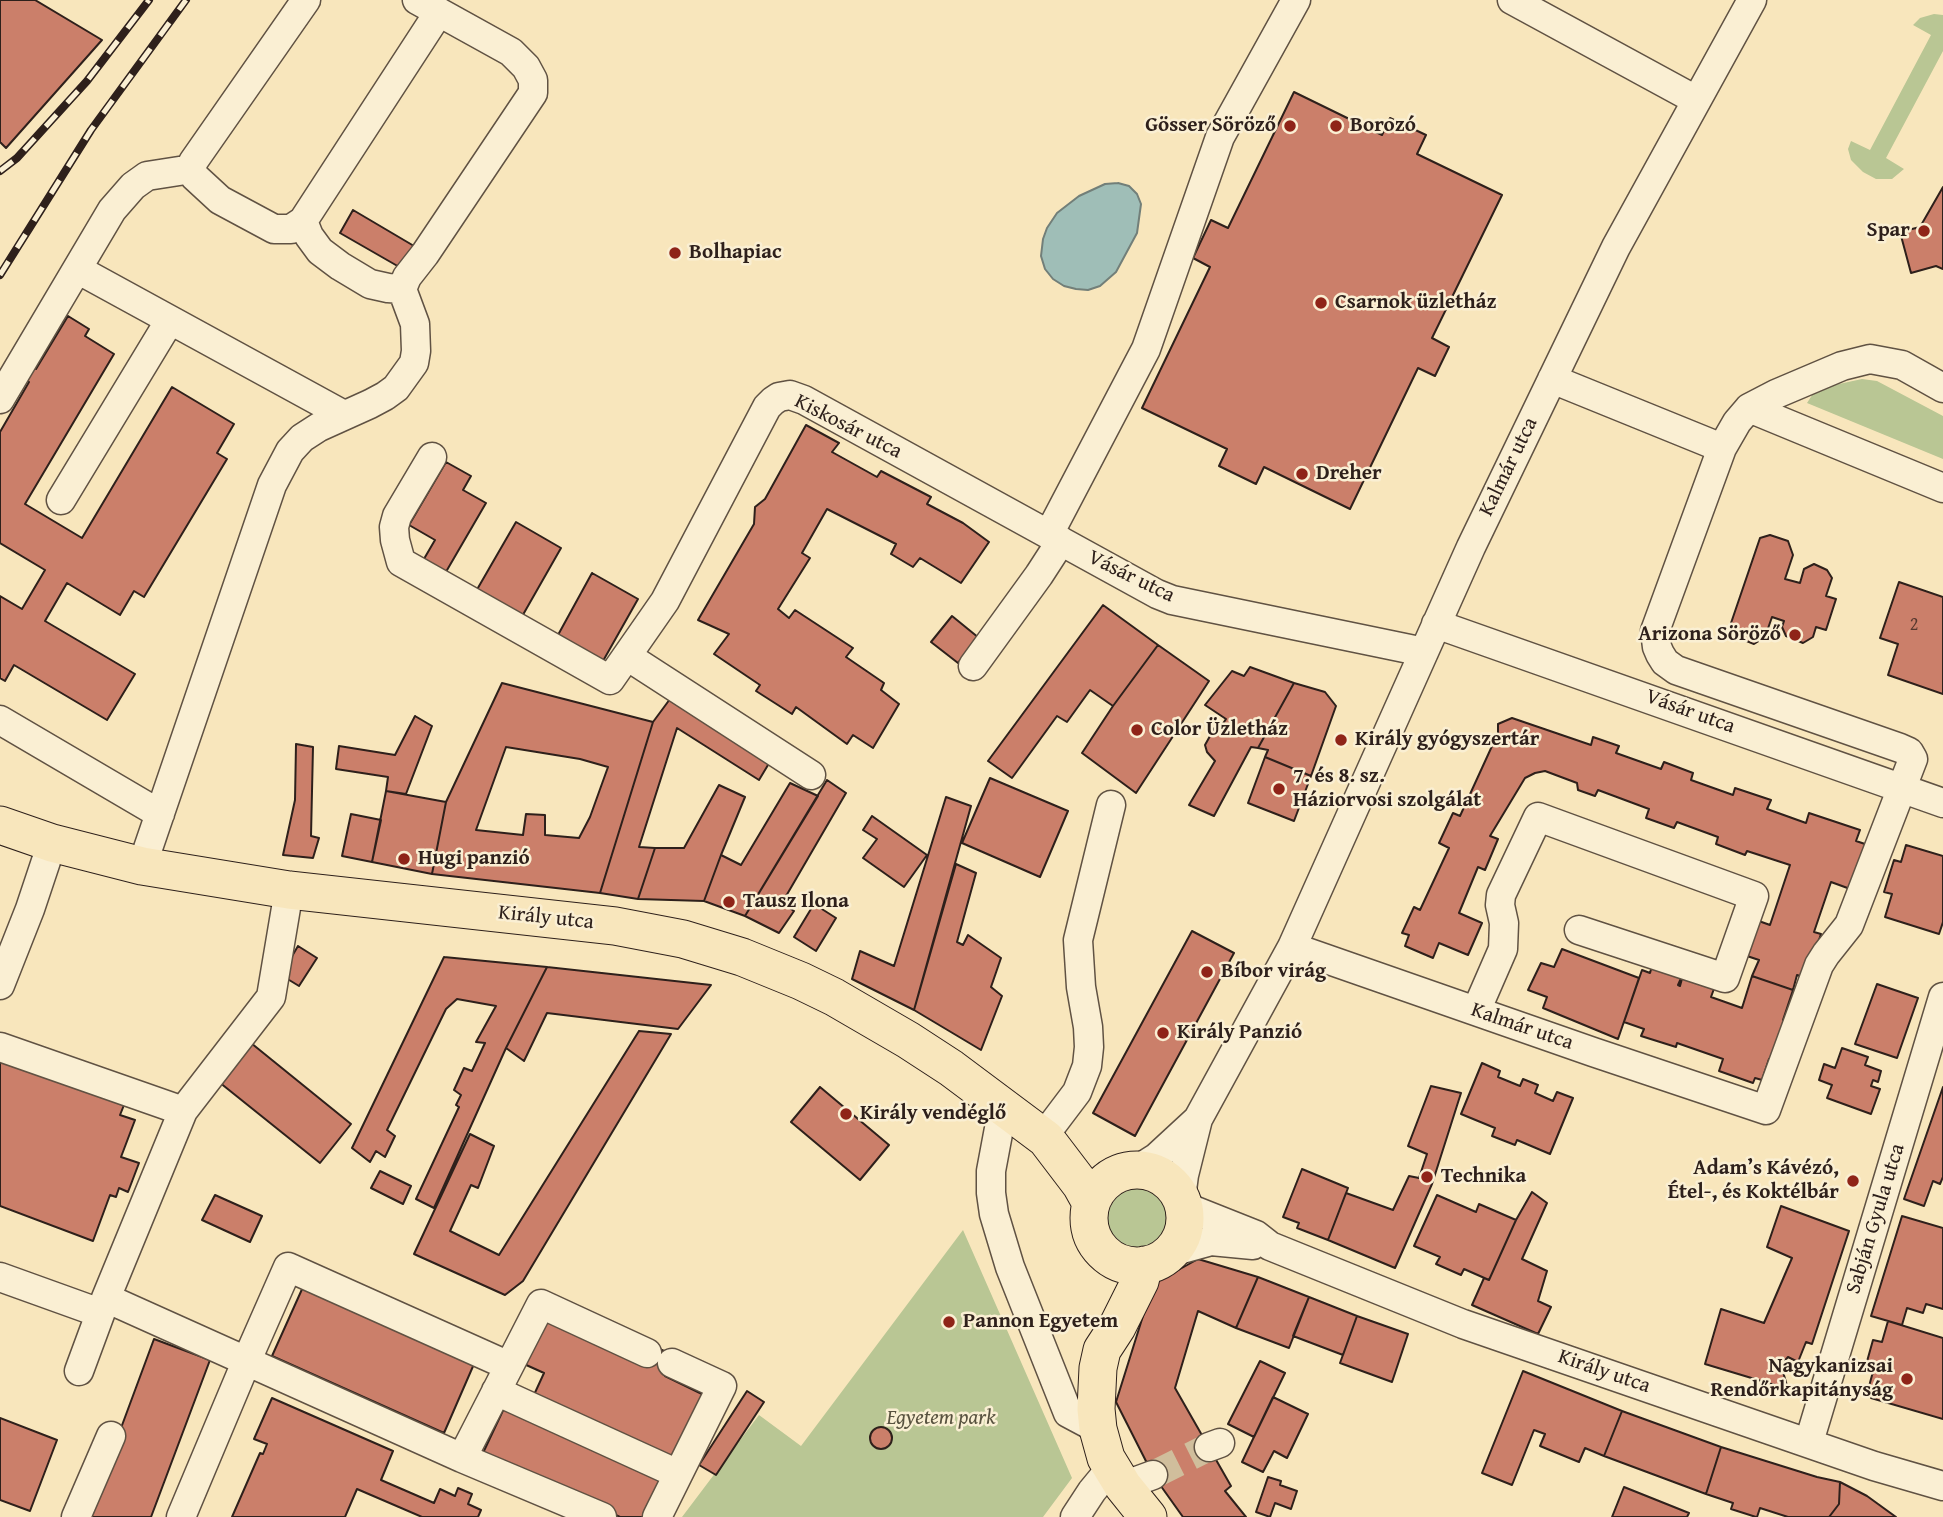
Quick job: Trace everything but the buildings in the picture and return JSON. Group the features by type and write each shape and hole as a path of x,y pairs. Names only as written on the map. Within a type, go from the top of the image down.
{"main road":[{"name":"Király utca","path":"0,825 52,843 142,866 289,890 615,926 713,948 768,967 834,997 908,1040 999,1124 1075,1149 1100,1163 1130,1170"},
{"name":"Király utca","path":"1044,1138 1082,1185 1091,1203"},
{"path":"1102,1350 1117,1328 1140,1280 1184,1230 1185,1214 1182,1202 1172,1185 1160,1175 1146,1170 1130,1170 1103,1183 1091,1203 1089,1226 1107,1269 1110,1286 1100,1328 1102,1350 1097,1379 1098,1429 1106,1458 1129,1476 1148,1517"},
{"path":"1098,1247 1119,1262 1135,1266 1158,1259"}],"street":[{"path":"306,0 193,162 194,176 220,200 370,284 402,289"},
{"path":"973,666 1039,575 1146,349 1220,137 1296,0"},
{"path":"1513,0 1696,100"},
{"name":"Kalmár utca","path":"1182,1202 1184,1175 1198,1119 1293,947 1471,547 1616,247 1752,0"},
{"path":"142,866 272,485 290,451 302,438 396,388 414,363 415,324 402,289 407,277 533,93 533,80 526,67 510,52 428,6 303,221 291,229 274,229"},
{"path":"0,399 112,210 133,186 147,176 192,169"},
{"path":"303,221 309,236 320,251 340,266"},
{"path":"77,269 344,415"},
{"path":"61,500 170,320"},
{"path":"1903,788 1913,759 1909,752 1676,670 1665,662 1660,654 1655,631 1722,448 1737,422 1749,408 1842,366 1870,359 1902,365 1943,388"},
{"path":"1552,379 1722,448"},
{"name":"Kiskosár utca","path":"432,457 397,516 395,540 401,562 610,680 665,601 767,407 785,396 804,400 1055,538"},
{"path":"1749,408 1943,488"},
{"name":"Vásár utca","path":"1055,538 1172,600 1424,652"},
{"name":"Vásár utca","path":"1436,624 1943,803"},
{"path":"627,656 811,775"},
{"path":"0,720 160,814"},
{"name":"Kalmár utca","path":"1293,947 1766,1110 1819,965 1849,925 1903,788"},
{"path":"1044,1138 1077,1092 1087,1066 1088,1027 1080,987 1078,940 1111,805"},
{"path":"1476,1011 1503,949 1501,895 1538,817 1754,896 1725,978 1579,930"},
{"path":"0,985 52,843"},
{"path":"79,1371 183,1111 271,997 289,890"},
{"name":"Sabján Gyula utca","path":"1809,1442 1937,1040 1943,997"},
{"path":"0,1047 183,1111"},
{"name":"Kalmár utca","path":"1130,1170 1157,1157 1198,1119"},
{"path":"999,1124 991,1171 991,1193 994,1214 1010,1268 1068,1413 1098,1429"},
{"name":"Király utca","path":"1182,1202 1256,1235 1270,1246 1464,1324 1874,1466 1943,1486"},
{"name":"Király utca","path":"1158,1259 1211,1241 1270,1246"},
{"path":"181,1517 288,1267 509,1366"},
{"path":"0,1277 104,1305 247,1360 462,1458 602,1517"},
{"path":"462,1458 541,1304 722,1386 657,1517"},
{"path":"496,1391 678,1474"},
{"path":"76,1517 111,1436"},
{"path":"1075,1517 1093,1491 1129,1476"}],"green space":[{"path":"1934,14 1943,15 1943,51 1886,158 1904,169 1892,179 1876,179 1863,172 1851,160 1848,149 1851,141 1870,150 1931,35 1913,25 1920,18"},
{"path":"1862,379 1877,381 1943,416 1943,459 1807,403 1816,389"},
{"path":"1139,1188 1161,1197 1170,1219 1161,1241 1139,1250 1117,1241 1108,1219 1117,1197"},
{"name":"Egyetem park","path":"963,1230 1072,1478 1043,1517 682,1517 759,1415 801,1446"}],"water":[{"path":"1105,184 1129,186 1137,194 1141,204 1137,233 1116,272 1100,286 1088,290 1064,286 1053,279 1045,269 1041,256 1047,228 1057,213 1079,196"}],"tunnel":[{"path":"1153,1475 1209,1447"}],"railway":[{"path":"0,171 17,158 87,81 149,0"},
{"path":"0,275 91,130 186,0"}],"place":[{"name":"Gösser Söröző","path":"1290,126"},
{"name":"Borozó","path":"1336,126"},
{"name":"Spar","path":"1924,231"},
{"name":"Bolhapiac","path":"675,253"},
{"name":"Csarnok üzletház","path":"1321,303"},
{"name":"Dreher","path":"1302,474"},
{"name":"Arizona Söröző","path":"1795,635"},
{"name":"Color Üzletház","path":"1137,730"},
{"name":"Király gyógyszertár","path":"1341,740"},
{"name":"7. és 8. sz. Háziorvosi szolgálat","path":"1279,789"},
{"name":"Hugi panzió","path":"404,859"},
{"name":"Tausz Ilona","path":"729,902"},
{"name":"Bíbor virág","path":"1207,972"},
{"name":"Király Panzió","path":"1163,1033"},
{"name":"Király vendéglő","path":"846,1114"},
{"name":"Technika","path":"1427,1177"},
{"name":"Adam’s Kávézó, Étel-, és Koktélbár","path":"1853,1181"},
{"name":"Pannon Egyetem","path":"949,1322"},
{"name":"Nagykanizsai Rendőrkapitányság","path":"1907,1379"}]}
